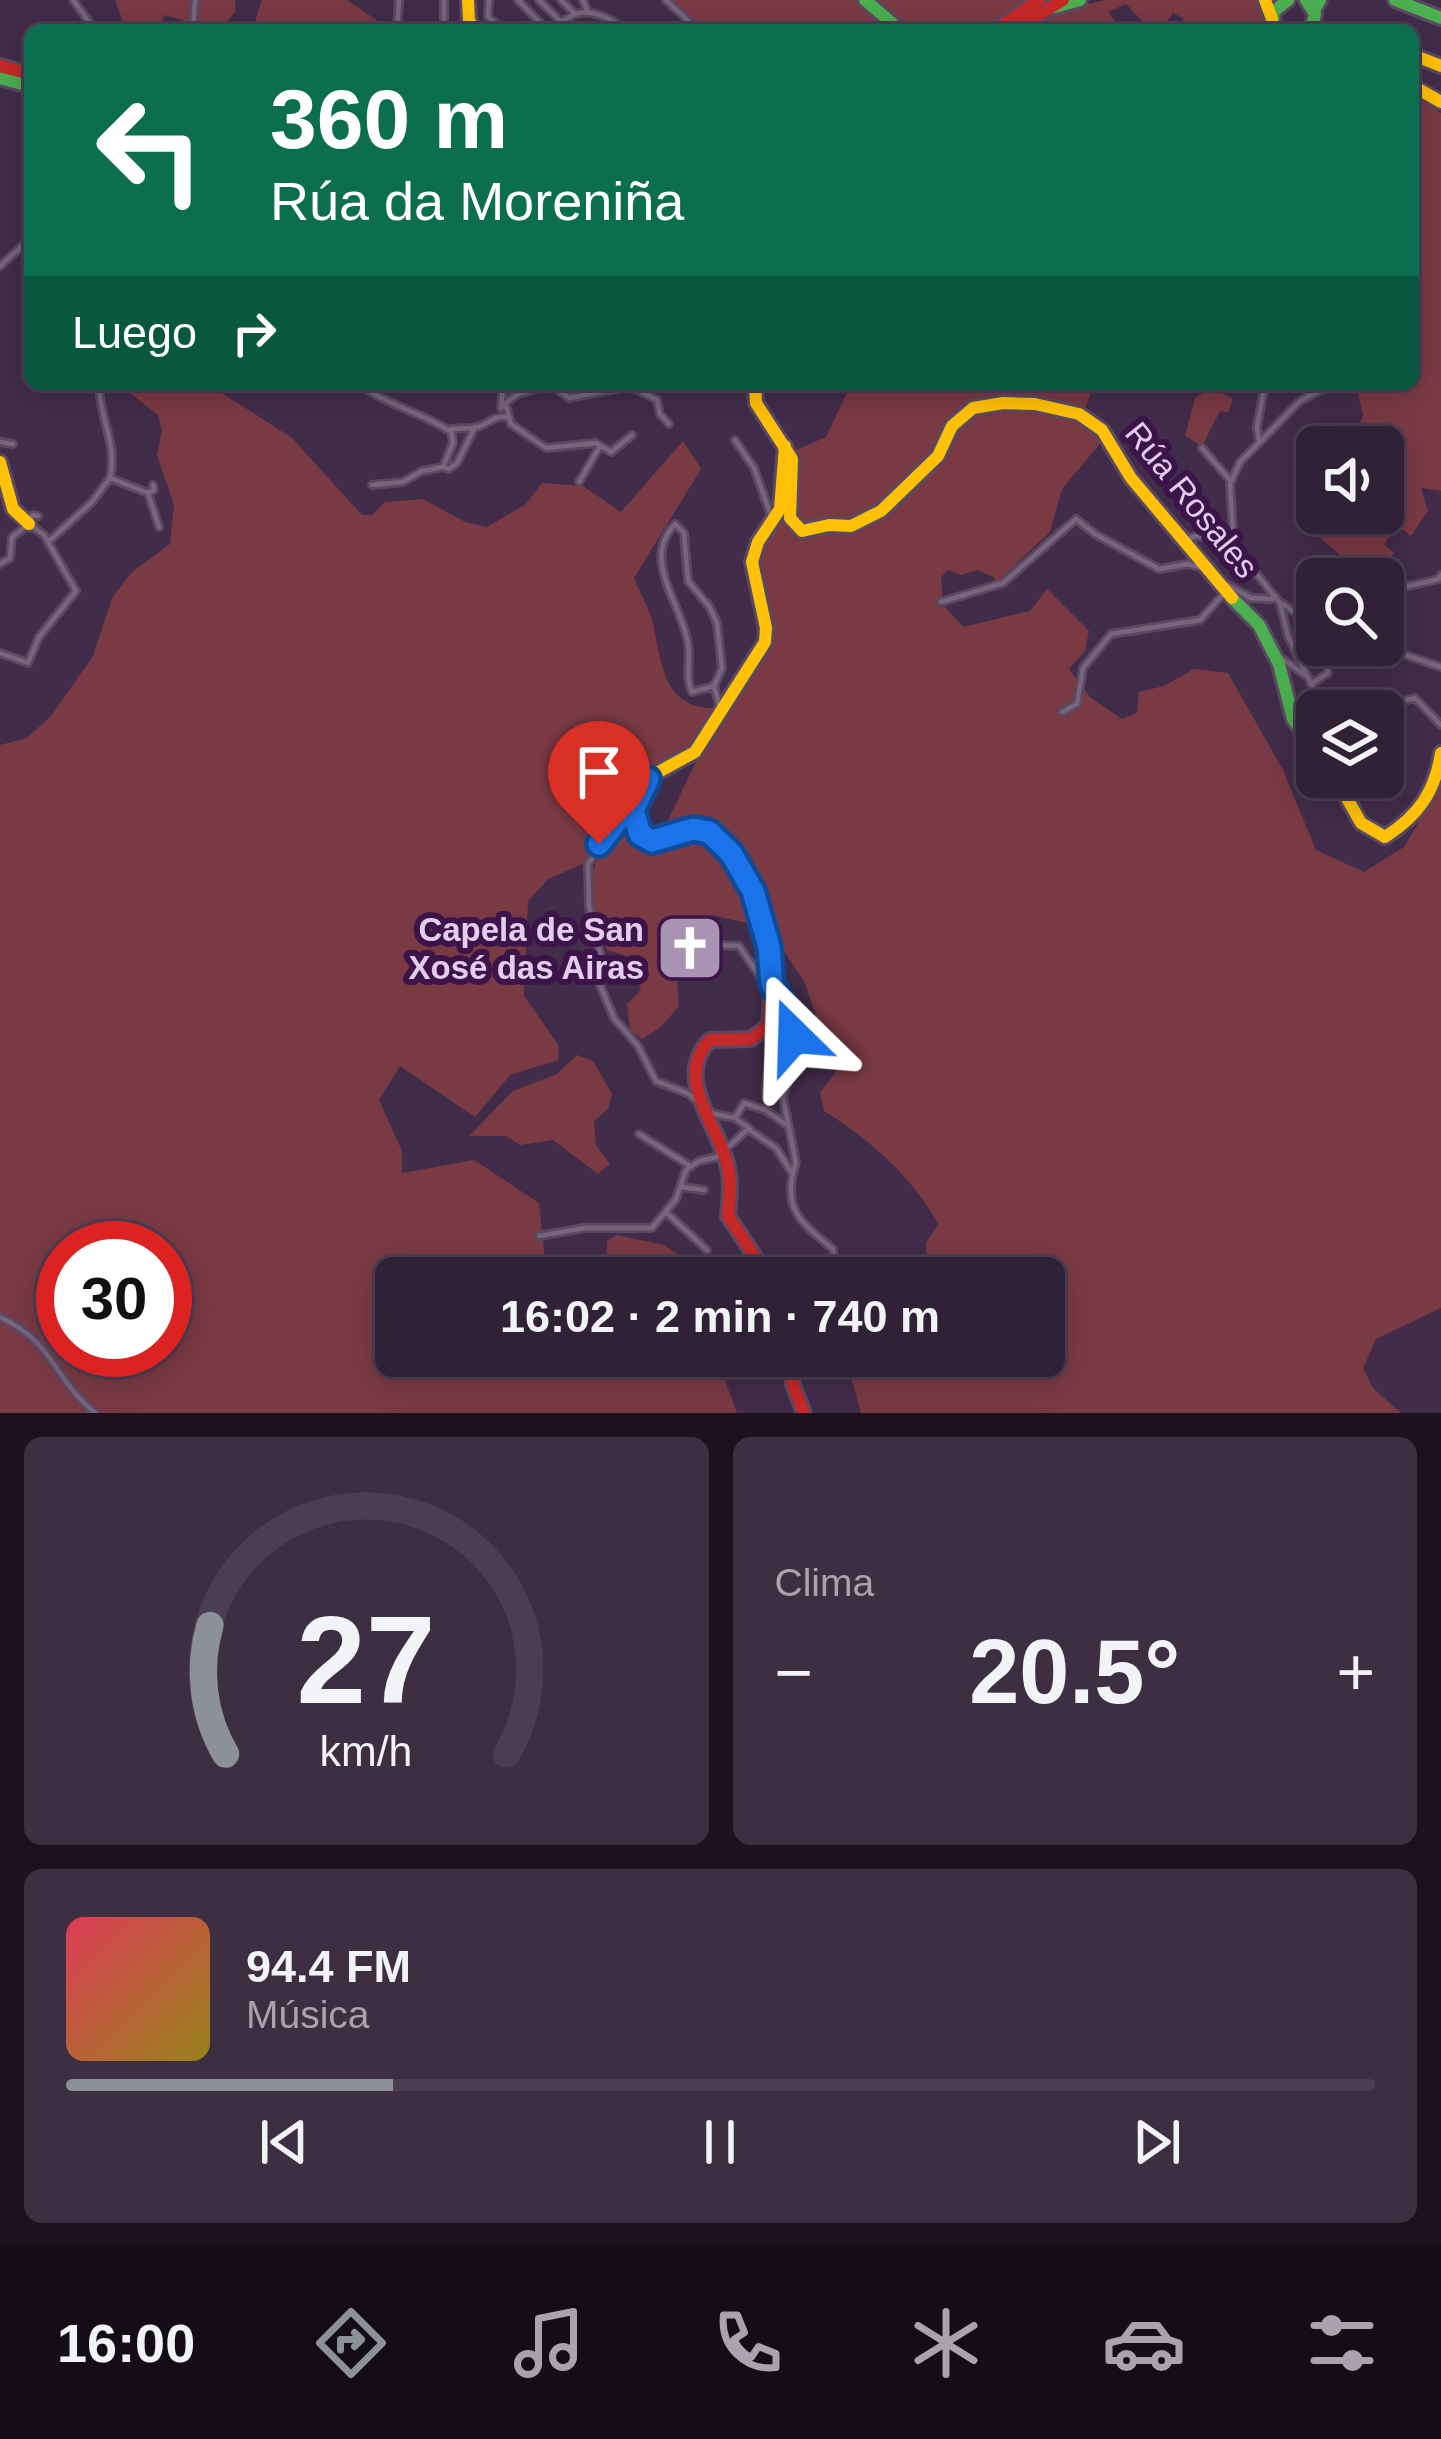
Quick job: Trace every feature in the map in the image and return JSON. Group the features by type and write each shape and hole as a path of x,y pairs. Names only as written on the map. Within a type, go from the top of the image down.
{"main road":[{"path":"865,0 893,24"},
{"path":"1004,24 1036,4 1063,0"},
{"path":"1036,4 1080,0"},
{"path":"1273,24 1277,7 1288,0"},
{"path":"1395,0 1441,14"},
{"path":"1421,0 1441,14"},
{"path":"755,390 756,404 784,446 784,493 752,562 765,642 695,752 648,779 633,810 640,834 652,841 693,829 719,838 753,891 769,947 772,987 766,1030 751,1040 717,1035 706,1044 694,1078 724,1151 731,1190 728,1216 755,1257"},
{"name":"Rúa Rosales","path":"784,446 794,476 790,518 795,528 807,531 851,526 881,511 938,456 965,413 986,404 1034,404 1078,414 1102,430 1131,478 1206,572 1251,614 1274,654 1296,723"},
{"path":"0,462 9,508 32,520"},
{"path":"1347,798 1362,825 1373,836 1385,837 1420,811 1434,788 1441,753"},
{"path":"792,1377 804,1413"}],"street":[{"path":"539,0 561,22 588,12 618,24"},
{"path":"561,0 574,14"},
{"path":"583,0 588,12"},
{"path":"666,0 692,24"},
{"path":"520,1 541,24"},
{"path":"0,266 24,244"},
{"path":"48,542 94,500 110,478 111,432 99,390"},
{"path":"368,390 451,429 476,427 502,416"},
{"path":"502,416 504,390"},
{"path":"519,390 525,392"},
{"path":"504,406 533,390"},
{"path":"558,390 568,398 610,390"},
{"path":"638,390 657,400 669,424"},
{"path":"1258,440 1264,390"},
{"path":"1230,480 1258,440 1300,400 1320,390"},
{"path":"502,416 546,448 600,445 614,451 632,435"},
{"path":"443,466 449,469 457,464 476,427"},
{"path":"372,485 403,482 443,466 453,443 451,429"},
{"path":"735,440 754,468 773,521"},
{"path":"0,442 13,444"},
{"path":"579,482 600,445"},
{"path":"1202,448 1230,480 1234,546"},
{"path":"110,478 148,493 153,485"},
{"path":"148,493 159,527"},
{"path":"941,602 1003,583 1078,518 1095,534 1159,569 1187,564 1250,598 1296,608"},
{"path":"0,564 10,558 12,537 32,520 76,592 39,637 28,663 0,653"},
{"path":"714,686 698,693 688,685 688,640 662,570 663,546 675,524 684,533 688,581 717,623 722,668 714,686 720,708"},
{"path":"1184,540 1217,538 1234,546 1276,601 1314,691 1350,700 1368,694 1401,702 1414,698 1441,725"},
{"path":"1404,583 1440,579"},
{"path":"1062,712 1077,704 1083,668 1112,634 1200,620 1226,592"},
{"path":"1274,654 1310,675 1328,673 1327,666"},
{"path":"1404,654 1441,667"},
{"path":"648,779 632,789 620,817 588,864 589,906 603,965 601,986 614,1018 638,1046 656,1081 705,1108 735,1118 776,1148 792,1173"},
{"path":"719,945 740,947 785,1006 796,1053 783,1094 796,1163 794,1213 832,1249 834,1257"},
{"path":"766,1030 772,1052 764,1080 766,1096"},
{"path":"735,1118 745,1103 788,1126"},
{"path":"539,1236 584,1228 646,1230 667,1213 691,1166 724,1151 750,1129"},
{"path":"639,1134 691,1166"},
{"path":"682,1186 704,1190"},
{"path":"667,1213 707,1250"},
{"path":"0,1317 35,1337 72,1393 95,1413"}],"shaded area":[{"path":"115,0 235,0 235,12 225,24 185,24 164,15 162,24 124,24"},
{"path":"262,0 347,0 382,24 353,22 254,24"},
{"path":"670,0 857,0 886,24 694,24"},
{"path":"871,0 1024,0 992,24 901,24"},
{"path":"1106,0 1259,0 1267,24 1182,24 1183,18 1173,13 1165,24 1145,24 1126,4 1108,12 1118,24 1038,24 1068,8"},
{"path":"1419,98 1441,113 1441,491 1421,488 1428,511 1411,536 1404,530 1404,426 1359,426 1363,415 1357,390 1419,390"},
{"path":"126,390 217,390 292,438 362,515 372,515 385,502 423,499 465,522 487,527 526,504 542,483 583,486 621,512 683,441 701,469 634,578 651,618 668,681 685,701 715,708 688,753 630,784 615,819 592,845 585,863 548,879 528,901 524,996 559,1046 558,1060 510,1075 475,1117 400,1066 379,1100 402,1151 402,1173 474,1160 539,1203 545,1257 375,1257 375,1377 724,1377 737,1413 0,1413 0,745 27,738 51,716 93,656 113,596 132,572 170,544 174,505 157,455 162,431 158,415"},
{"path":"848,390 1092,390 1081,418 1103,440 1062,489 1050,532 996,583 994,577 977,570 961,575 948,570 941,577 943,605 963,627 1030,611 1047,589 1089,631 1085,651 1069,669 1091,698 1122,719 1137,713 1139,692 1164,686 1194,669 1228,673 1283,770 1316,850 1364,872 1404,847 1441,784 1441,1308 1376,1339 1363,1368 1373,1388 1401,1413 861,1413 851,1377 1065,1377 1065,1257 927,1257 926,1243 938,1224 916,1190 888,1160 824,1111 820,1092 836,1072 804,981 784,951 756,925 712,915 692,919 676,972 679,1006 661,1027 642,1039 630,1030 627,1004 641,990 631,957 607,950 592,898 599,855 620,822 644,829 668,820 723,706 763,653 755,561 798,482 794,451 826,437"},
{"path":"1223,390 1233,399 1228,412 1220,411 1202,446 1185,436 1195,398"},
{"path":"1317,534 1392,534 1384,544 1394,553 1391,558 1344,558"},
{"path":"577,1055 593,1061 612,1094 608,1109 594,1121 596,1145 610,1164 598,1174 553,1140 520,1145 506,1136 469,1136 513,1091 557,1074"},
{"path":"617,1235 664,1245 682,1257 606,1257 607,1241"}],"traffic: fast":[{"path":"865,0 893,24"},
{"path":"1055,7 1080,0"},
{"path":"1274,24 1273,12 1288,0"},
{"path":"1306,0 1315,14 1312,24"},
{"path":"1314,11 1320,0"},
{"path":"1395,0 1441,18"},
{"path":"0,78 24,84"},
{"path":"1232,598 1259,625 1279,664 1296,723"}],"traffic: slow":[{"path":"468,0 471,24"},
{"path":"1265,0 1272,19"},
{"path":"1419,57 1441,66"},
{"path":"1419,89 1441,102"},
{"path":"755,390 756,403 792,459 790,518 802,531 851,526 881,511 938,456 952,426 973,408 1035,404 1079,414 1102,430 1131,478 1232,598"},
{"path":"634,813 641,787 695,752 765,642 752,562 758,542 780,509 785,446"},
{"path":"0,462 13,509 29,524"},
{"path":"1347,798 1361,823 1385,837 1423,802 1441,753"}],"traffic: jam":[{"path":"1004,24 1039,0"},
{"path":"1025,24 1063,0"},
{"path":"0,66 24,72"},
{"path":"634,813 639,834 652,841 700,830 726,843 741,863 762,917 770,976 769,1025 751,1039 710,1040 696,1068 700,1097 727,1164 728,1216 755,1257"},
{"path":"792,1377 804,1413"}],"place":[{"name":"Capela de San Xosé das Airas","path":"690,948"}],"route":[{"path":"599,844 620,817 635,785 648,779 633,810 640,834 652,841 664,840 693,829 719,838 753,891 769,947 772,984 794,1036"}]}
